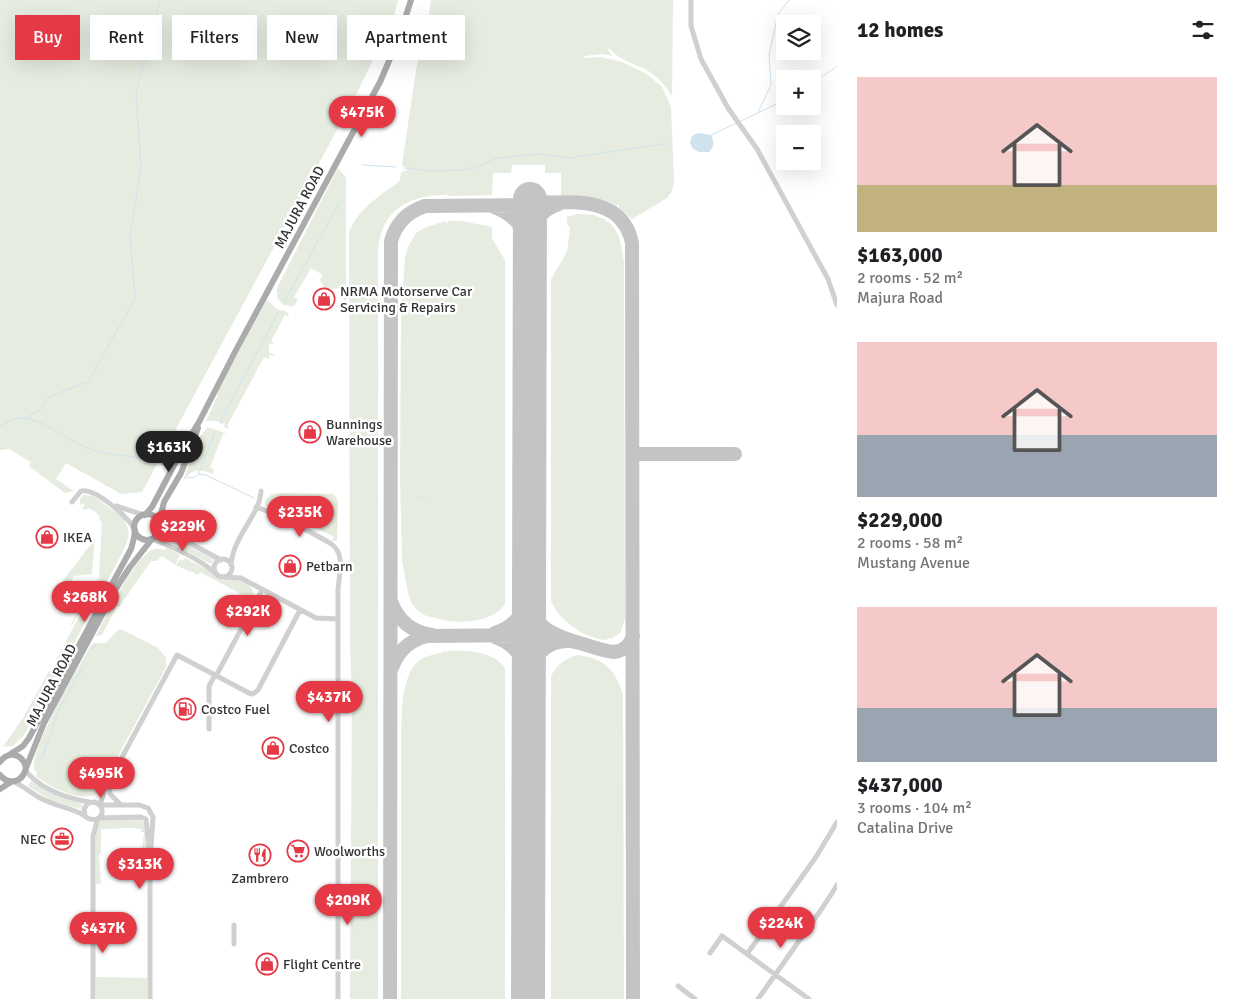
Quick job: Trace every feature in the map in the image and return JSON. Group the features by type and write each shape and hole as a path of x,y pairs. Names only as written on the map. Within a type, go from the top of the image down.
{"main road":[{"name":"MAJURA ROAD","path":"144,515 152,507 199,422 234,352 380,82 398,40 411,0"},
{"name":"MAJURA ROAD","path":"159,523 164,502 182,471 198,431 199,422"},
{"path":"144,515 153,516 159,523 160,532 152,539 141,538 134,529 137,519 144,515"},
{"name":"MAJURA ROAD","path":"0,762 23,746 28,738 131,549 134,529"},
{"name":"MAJURA ROAD","path":"26,769 44,723 117,588 130,567 152,539"},
{"path":"0,789 22,778 26,769 24,762 20,758 15,755 8,755"},
{"path":"0,775 5,780 13,782"}],"street":[{"path":"690,0 691,26 702,59 728,108 757,149 828,279 837,305"},
{"path":"72,502 79,493 87,490 110,504 127,518 134,529"},
{"path":"216,574 215,565 233,550 256,507 261,491"},
{"path":"110,504 144,515"},
{"path":"256,507 286,519 330,543 337,548 340,559 338,619 338,999"},
{"path":"159,523 168,532 222,560 226,560 240,578"},
{"path":"152,539 167,544 211,569 216,574 224,577 240,578 318,619 338,619"},
{"path":"224,577 230,573 233,550"},
{"path":"209,728 209,686 262,590"},
{"path":"93,999 93,836 102,811 100,805 109,780 176,655 250,694 256,692 300,610"},
{"path":"0,754 8,755"},
{"path":"26,769 32,778 48,789 90,802 96,802 100,805 142,805 151,811 153,819 150,853 150,999"},
{"path":"109,780 108,788 110,794 121,805"},
{"path":"13,782 42,799 91,820 99,818 145,818 150,853"},
{"path":"93,836 84,808 105,789"},
{"path":"747,954 816,857 837,822"},
{"path":"758,999 837,885"},
{"path":"234,925 234,944"},
{"path":"710,952 722,936 809,999"},
{"path":"678,986 695,999"}],"shaded area":[{"path":"0,0 398,0 394,15 347,15 347,60 373,60 142,492 121,494 66,463 56,479 74,491 65,493 29,466 31,462 9,449 0,450"},
{"path":"431,0 673,0 672,96 667,88 651,73 622,58 609,48 612,56 603,54 584,56 584,58 601,57 622,62 647,74 662,87 671,107 674,183 671,193 667,198 632,219 619,208 619,205 593,197 561,195 561,173 545,173 545,165 512,165 511,173 493,173 492,195 448,196 447,193 446,195 420,198 409,202 391,215 380,237 378,251 378,999 350,999 352,697 350,641 349,232 363,211 396,184 400,180 401,173 408,169 402,165 418,60 465,60 465,15 429,15"},
{"path":"338,168 346,178 346,314 344,314 344,288 325,289 320,280 323,275 311,268 294,297 298,300 294,306 283,305 277,298 277,288"},
{"path":"577,214 594,215 609,222 622,246 624,263 625,619 620,633 607,640 591,637 574,628 560,615 551,601 551,279 567,252 570,228 567,224 567,217"},
{"path":"446,221 447,224 448,221 461,221 492,227 492,238 505,260 505,604 494,614 480,620 463,622 448,621 448,619 447,621 424,615 418,611 412,604 408,593 402,560 400,478 401,319 405,258 408,247 416,233 426,227"},
{"path":"267,300 277,309 289,314 288,316 285,315 271,341 274,344 269,344 269,353 274,354 274,359 273,355 269,355 269,359 264,357 227,426 230,429 224,427 225,423 206,421 218,395 216,394"},
{"path":"207,428 227,434 223,434 210,467 214,470 213,474 197,471 190,473 185,480 184,478 199,438"},
{"path":"272,494 333,494 338,501 337,541 332,541 334,537 277,507 275,510 265,505 265,500"},
{"path":"83,495 93,496 125,519 128,537 122,553 70,651 63,659 60,658 59,662 56,660 100,577 72,625 99,575 102,523 94,510 92,511 90,508 84,510 82,508 84,504 81,504 82,507 80,505 80,499"},
{"path":"172,537 213,559 211,564 169,542"},
{"path":"95,539 92,574 74,576 62,600 57,601 51,596"},
{"path":"167,548 180,555 175,565 162,556 157,561 151,561 119,607 117,606 102,635 96,636 121,589 137,564 152,550 164,550"},
{"path":"185,558 210,571 219,579 236,578 246,582 253,593 251,603 247,602 248,598 202,573 200,572 198,575 176,565 180,559 183,561"},
{"path":"121,629 158,648 166,658 166,667 98,793 84,797 66,793 36,776 34,764 38,748 59,703 91,645 94,643 106,643"},
{"path":"447,651 447,654 448,651 463,651 487,655 500,662 505,668 505,999 401,999 401,740 403,697 405,685 413,667 423,658"},
{"path":"578,655 595,659 608,667 616,678 623,695 624,999 551,999 551,676 562,662"},
{"path":"57,662 60,664 54,682 24,735 13,746 3,747 23,718 49,671 51,672"},
{"path":"31,781 51,793 82,804 81,809 50,800 28,786"},
{"path":"139,819 144,822 147,843 147,881 142,887 141,865 144,864 144,857 141,857 144,832 141,832 141,829 131,828 101,829 101,854 99,854 101,884 96,884 96,830 101,820"},
{"path":"96,977 147,978 147,999 96,999"}],"water":[{"path":"698,133 711,135 713,144 709,152 699,152 692,148 690,142 692,136"}],"waterway":[{"path":"25,418 39,411 47,399 88,382 135,299 130,236 141,168 136,93 160,0"},
{"path":"757,114 771,85 769,55 778,14 789,0"},
{"path":"821,78 837,66"},
{"path":"741,121 776,104"},
{"path":"711,135 737,123"},
{"path":"404,168 432,171 462,170 474,168 494,159 515,156 539,154 569,158 664,144"},
{"path":"362,165 396,167"},
{"path":"284,302 340,202"},
{"path":"220,422 278,313"},
{"path":"0,426 9,421 26,418 41,423 88,448 146,459 164,465"},
{"path":"199,473 215,432"},
{"path":"187,478 195,477 199,474 206,475 254,498"},
{"path":"420,498 425,498"},
{"path":"269,500 325,499"},
{"path":"91,650 94,646"},
{"path":"39,761 42,758 59,710 82,668"}],"taxiway":[{"path":"530,203 576,202 605,208 617,216 626,227 632,243 633,999"},
{"path":"529,242 532,229 538,218 547,210 559,204"},
{"path":"390,999 391,241 403,219 413,211 425,206 530,205"},
{"path":"494,207 516,220 526,240 529,258"},
{"path":"633,454 735,454"},
{"path":"495,633 516,620 522,611 528,589 529,552"},
{"path":"529,584 532,609 536,618 542,626 559,636 598,649 614,652 626,647 633,636"},
{"path":"391,601 402,620 412,628 432,635"},
{"path":"392,668 405,647 415,640 427,636 539,635 575,642"},
{"path":"495,637 510,645 520,656 527,671 529,687"},
{"path":"529,677 533,664 541,652 552,644 566,641"}],"runway":[{"path":"528,999 530,199"}],"place":[{"name":"NRMA Motorserve Car Servicing & Repairs","path":"324,299"},
{"name":"Bunnings Warehouse","path":"310,432"},
{"name":"IKEA","path":"47,537"},
{"name":"Petbarn","path":"290,566"},
{"name":"Costco Fuel","path":"185,709"},
{"name":"Costco","path":"273,748"},
{"name":"NEC","path":"62,839"},
{"name":"Woolworths","path":"298,851"},
{"name":"Zambrero","path":"260,855"},
{"name":"Flight Centre","path":"267,964"}]}
